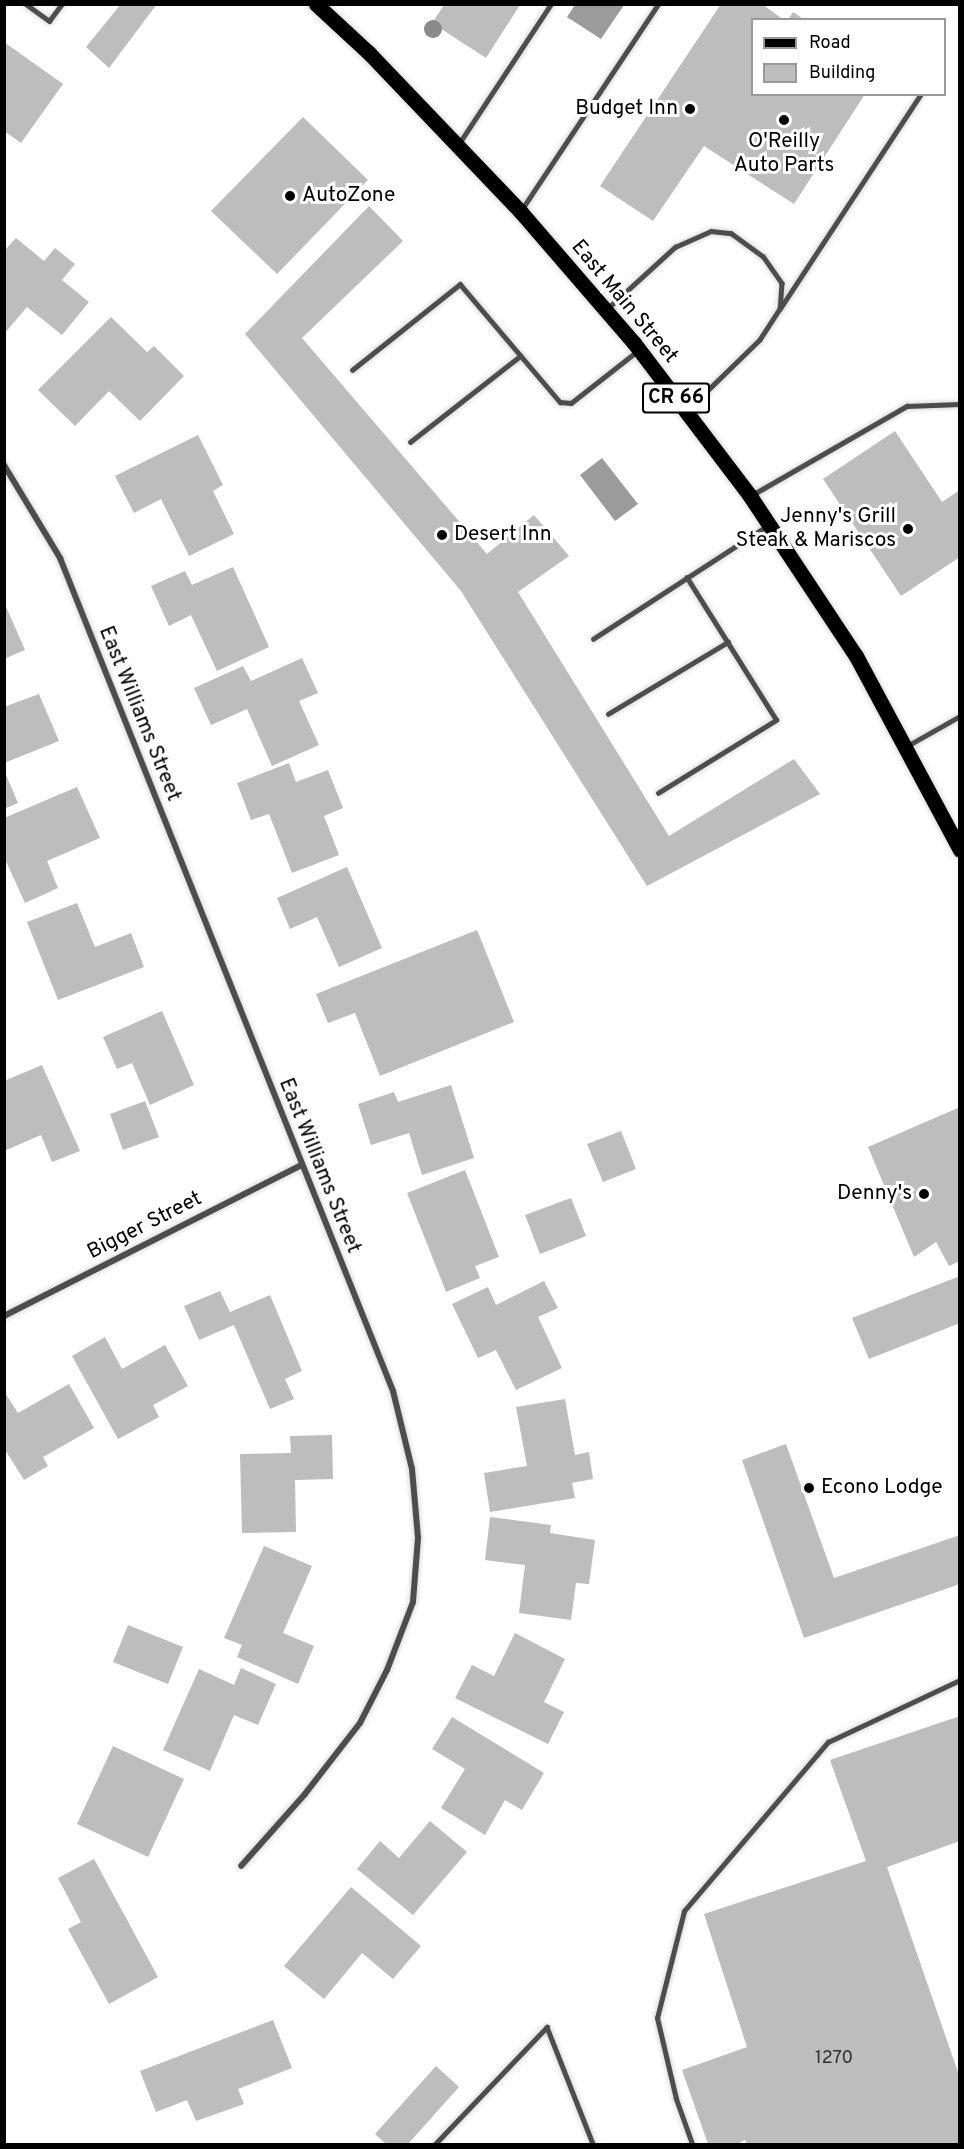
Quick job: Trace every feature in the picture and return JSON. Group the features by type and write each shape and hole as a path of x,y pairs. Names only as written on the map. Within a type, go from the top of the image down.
{"main road":[{"name":"East Main Street","path":"316,4 369,53 520,211 606,310 750,496 856,656 960,850"}],"street":[{"name":"East Williams Street","path":"4,465 60,558 300,1166 393,1391 412,1469 418,1538 414,1592 387,1670 360,1723 305,1794 241,1866"},
{"name":"Bigger Street","path":"4,1316 300,1166"}],"lane":[{"path":"26,4 49,21 62,4"},
{"path":"458,145 551,4"},
{"path":"520,211 658,4"},
{"path":"686,412 760,340 920,96"},
{"path":"606,310 675,247 711,231 731,233 764,256 782,283 780,309"},
{"path":"352,370 460,284 560,402 572,403 638,350"},
{"path":"410,442 520,356"},
{"path":"750,496 907,406 960,404"},
{"path":"593,639 769,525"},
{"path":"658,793 776,720 687,578"},
{"path":"608,714 728,642"},
{"path":"905,747 960,716"},
{"path":"692,2145 676,2099 657,2018 684,1911 828,1742 960,1680"},
{"path":"435,2145 547,2027 594,2145"}],"shaded area":[{"path":"575,5 624,5 601,39 567,17"},
{"path":"602,458 638,504 615,521 580,475"}],"building":[{"path":"121,4 157,4 109,68 86,47"},
{"path":"721,4 762,4 781,18 751,18 751,96 864,96 794,204 704,146 653,221 600,186"},
{"path":"444,5 520,5 486,58 432,23"},
{"path":"793,12 802,18 789,18"},
{"path":"4,42 63,84 21,143 4,131"},
{"name":"AutoZone","path":"303,117 368,180 277,274 211,211"},
{"name":"Desert Inn","path":"369,206 403,241 302,338 487,554 534,515 569,556 518,592 669,836 794,759 820,794 647,886 461,591 245,334"},
{"path":"16,238 44,261 55,248 75,264 62,280 89,302 62,335 27,307 4,334 4,251"},
{"path":"111,317 147,352 154,346 184,376 140,421 109,391 75,426 38,390"},
{"name":"Jenny's Grill Steak & Mariscos","path":"895,431 942,502 960,490 960,557 901,596 823,479"},
{"path":"198,435 223,485 213,491 234,534 189,556 161,499 134,513 115,476"},
{"path":"233,567 269,647 217,671 191,615 169,626 151,586 185,571 192,585"},
{"path":"4,602 25,650 4,659"},
{"path":"302,658 318,693 299,701 319,745 272,766 247,709 211,725 194,688 243,666 251,681"},
{"path":"39,694 59,741 4,763 4,707"},
{"path":"289,763 296,782 328,770 343,808 324,816 339,855 292,873 269,814 251,820 237,783"},
{"path":"4,770 18,803 4,809"},
{"path":"77,787 100,838 47,861 58,888 25,903 4,857 4,818"},
{"path":"347,867 382,948 339,967 317,917 290,929 277,898"},
{"path":"77,903 95,947 131,933 144,967 58,1000 27,922"},
{"path":"477,930 514,1022 380,1076 355,1013 328,1023 316,994"},
{"path":"162,1011 194,1085 150,1105 132,1063 117,1069 103,1037"},
{"path":"42,1065 80,1151 52,1162 41,1135 4,1151 4,1081"},
{"path":"451,1085 474,1158 422,1175 409,1133 371,1145 358,1104 394,1092 398,1102"},
{"path":"145,1101 159,1137 123,1150 110,1114"},
{"name":"Denny's","path":"960,1107 960,1261 949,1266 936,1242 914,1257 868,1147"},
{"path":"621,1131 636,1169 603,1182 587,1144"},
{"path":"465,1170 499,1257 475,1266 480,1278 446,1292 407,1193"},
{"path":"571,1198 586,1236 540,1254 525,1215"},
{"path":"960,1276 960,1323 869,1359 852,1318"},
{"path":"544,1281 558,1308 538,1317 562,1368 516,1390 496,1350 478,1358 452,1304 488,1287 496,1305"},
{"path":"220,1291 230,1312 270,1295 302,1371 285,1379 294,1399 270,1409 234,1325 199,1340 184,1306"},
{"path":"105,1337 122,1369 165,1345 188,1386 153,1405 159,1417 118,1439 72,1356"},
{"path":"69,1384 94,1428 43,1457 48,1466 24,1480 4,1448 4,1391 18,1413"},
{"path":"565,1399 575,1455 589,1452 593,1479 572,1483 575,1498 490,1512 484,1473 527,1466 516,1407"},
{"path":"332,1435 333,1479 295,1480 296,1532 242,1533 240,1454 291,1453 290,1436"},
{"path":"786,1444 834,1578 960,1535 960,1584 804,1638 742,1460"},
{"path":"490,1517 551,1525 550,1533 595,1540 589,1584 576,1583 571,1620 519,1613 525,1565 485,1560"},
{"path":"264,1546 312,1566 283,1633 314,1646 298,1684 237,1657 242,1645 224,1638"},
{"path":"128,1625 183,1647 168,1684 113,1662"},
{"path":"515,1633 565,1659 544,1702 564,1712 548,1744 455,1698 472,1665 494,1676"},
{"path":"241,1668 276,1684 258,1725 234,1715 210,1771 163,1750 199,1669 234,1685"},
{"path":"960,1716 960,1841 887,1867 960,2078 960,2144 747,2144 745,2140 737,2144 708,2144 682,2070 747,2047 704,1914 866,1861 830,1760"},
{"path":"452,1717 544,1773 522,1810 505,1800 485,1835 441,1808 465,1769 432,1749"},
{"path":"113,1746 184,1779 148,1857 77,1824"},
{"path":"430,1821 467,1852 413,1915 357,1869 380,1841 399,1858"},
{"path":"94,1859 158,1977 109,2004 68,1929 81,1922 58,1878"},
{"path":"351,1887 421,1946 393,1979 362,1953 324,1999 284,1966"},
{"path":"273,2020 292,2068 238,2089 244,2104 196,2121 187,2100 156,2112 140,2071"},
{"path":"436,2066 459,2087 408,2144 386,2144 375,2134"}],"place":[{"name":"Budget Inn","path":"690,109"},
{"name":"O'Reilly Auto Parts","path":"784,120"},
{"name":"AutoZone","path":"290,196"},
{"name":"Jenny's Grill Steak & Mariscos","path":"908,529"},
{"name":"Desert Inn","path":"442,535"},
{"name":"Denny's","path":"924,1194"},
{"name":"Econo Lodge","path":"809,1488"}]}
